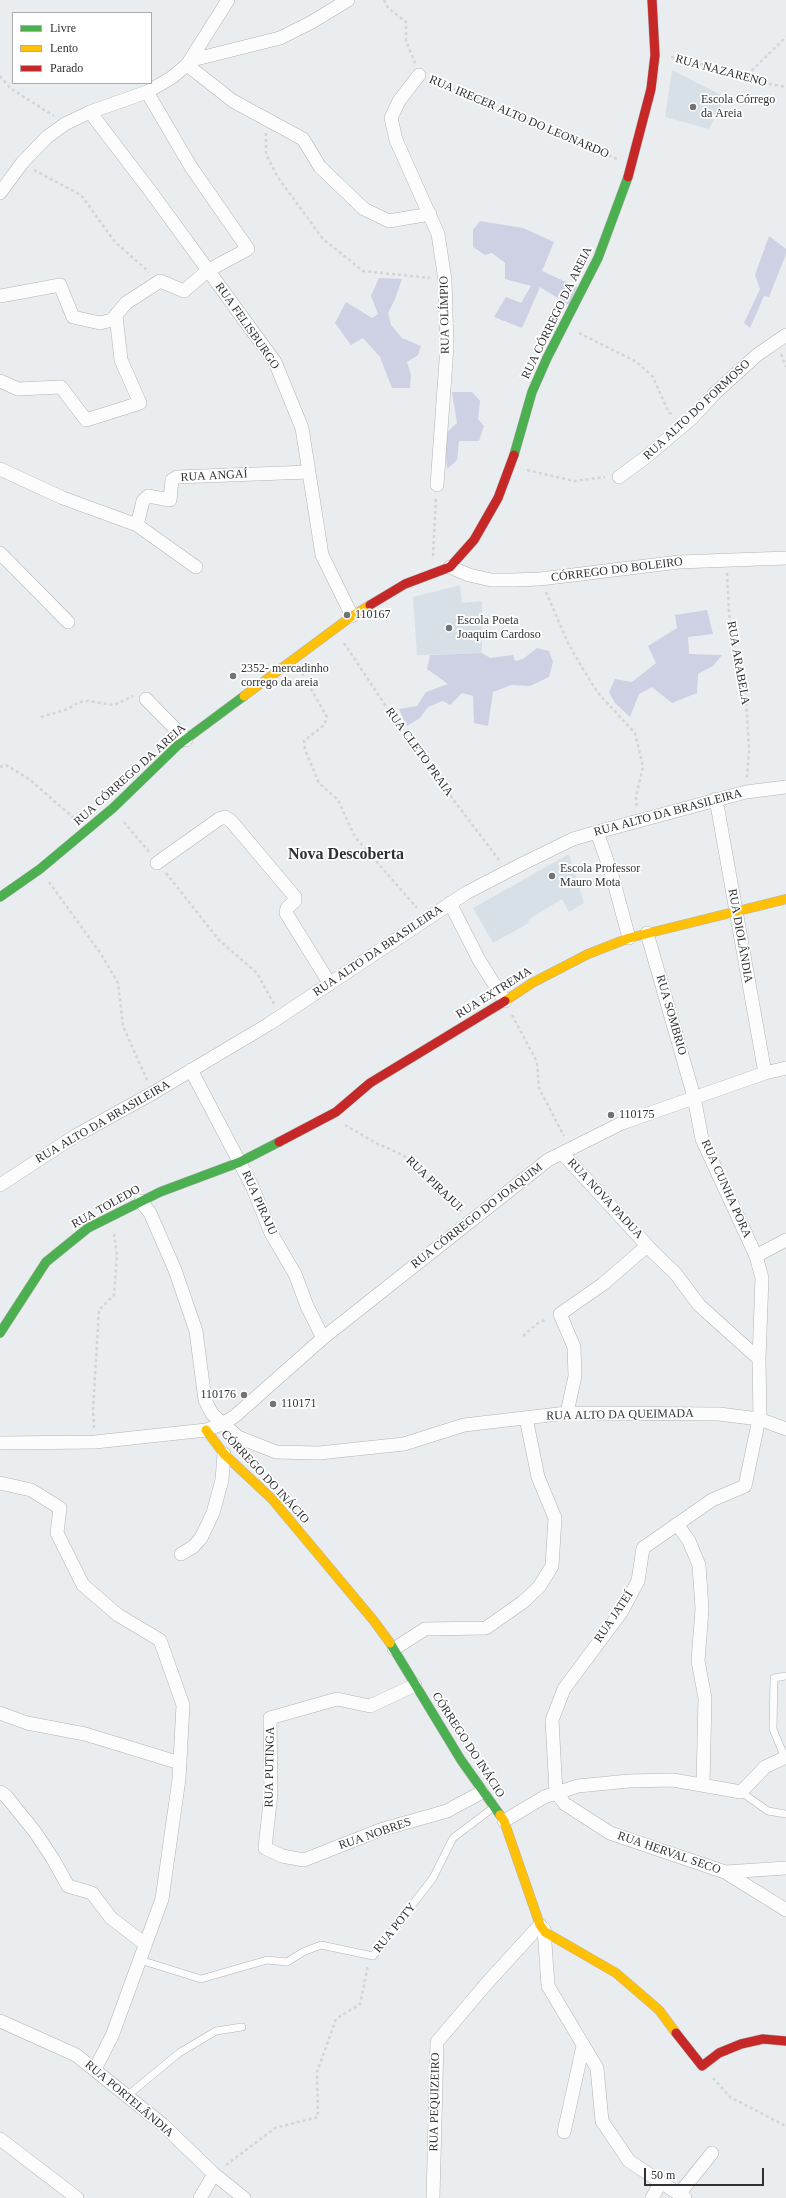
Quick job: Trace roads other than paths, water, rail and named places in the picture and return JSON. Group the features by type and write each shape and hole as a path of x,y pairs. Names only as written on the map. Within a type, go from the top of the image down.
{"street":[{"path":"0,193 22,163 47,137 65,124 90,112 147,92 172,78 189,63 228,0"},
{"path":"189,63 280,38 312,22 348,0"},
{"name":"RUA CÓRREGO DA AREIA","path":"0,897 40,869 87,830 113,808 186,740 352,616 405,584 450,567 474,540 488,518 511,466 532,392 598,258 632,165 651,90 655,55 652,0"},
{"path":"189,63 233,101 303,139 320,167 364,210 389,221 430,214"},
{"name":"RUA OLÍMPIO","path":"419,75 399,101 391,118 396,140 438,234 445,280 447,347 437,485"},
{"path":"0,296 60,285 73,317 100,323 112,320 126,303 160,281 184,291 207,271 248,249 191,167 147,92"},
{"name":"RUA FELISBURGO","path":"90,112 151,192 207,271 275,362 302,428 322,555 352,616"},
{"path":"0,381 18,389 61,387 86,420 140,403 121,360 116,316"},
{"name":"RUA ALTO DO FORMOSO","path":"619,477 646,457 692,418 744,366 786,335"},
{"path":"0,470 63,498 137,526 196,567"},
{"name":"RUA ANGAÍ","path":"137,526 143,501 148,496 170,500 172,480 177,477 309,472"},
{"path":"0,552 68,622"},
{"name":"CÓRREGO DO BOLEIRO","path":"450,567 469,575 491,580 540,579 673,562 786,558"},
{"path":"146,698 186,740"},
{"name":"RUA ALTO DA BRASILEIRA","path":"0,1185 75,1136 153,1093 280,1017 450,903 508,871 573,839 716,799 746,792 786,787"},
{"name":"RUA DIOLÂNDIA","path":"716,799 765,1074"},
{"path":"157,863 219,819 225,817 231,821 295,897 296,901 287,908 286,913 330,984"},
{"path":"597,832 612,875 629,938"},
{"name":"RUA EXTREMA","path":"240,1162 336,1112 370,1083 553,971 629,938 786,899"},
{"path":"450,903 479,960 505,1000"},
{"name":"RUA SOMBRIO","path":"647,933 694,1097"},
{"name":"RUA CÓRREGO DO JOAQUIM","path":"0,1443 95,1442 206,1430 222,1424 234,1416 322,1338 548,1160 622,1123 694,1097 786,1068"},
{"name":"RUA PIRAJU","path":"191,1070 240,1162 271,1233 295,1274 307,1306 322,1338"},
{"name":"RUA CUNHA PORA","path":"694,1097 702,1139 756,1256 762,1278 759,1360 760,1419"},
{"name":"RUA NOVA PADUA","path":"566,1151 647,1246 675,1272 699,1305 759,1360"},
{"name":"RUA TOLEDO","path":"0,1333 46,1262 88,1228 142,1200 240,1162"},
{"name":"RUA ALTO DA QUEIMADA","path":"142,1200 150,1213 175,1270 196,1332 204,1400 212,1414 238,1437 276,1452 319,1452 404,1444 464,1426 567,1413 682,1412 760,1419 786,1429"},
{"path":"756,1256 786,1240"},
{"path":"567,1413 575,1376 574,1347 560,1314 603,1284 647,1246"},
{"path":"394,1649 425,1629 486,1628 523,1602 539,1587 552,1566 555,1518 538,1476 526,1418"},
{"name":"RUA JATEÍ","path":"556,1792 552,1720 564,1688 622,1611 638,1581 643,1548 712,1500 745,1486 760,1419"},
{"name":"CÓRREGO DO INÁCIO","path":"206,1430 224,1454 272,1499 374,1621 394,1649 415,1686 482,1792 504,1821 542,1927"},
{"path":"181,1554 193,1547 201,1538 213,1513 222,1480 224,1454"},
{"path":"0,1483 31,1490 60,1508 57,1533 83,1585 118,1615 160,1640 183,1705 180,1763 162,1898 112,2036 95,2069"},
{"path":"677,1524 689,1541 699,1565 702,1609 698,1661 704,1698 703,1784"},
{"name":"RUA PUTINGA","path":"266,1848 271,1793 270,1718 337,1699 370,1706 415,1686"},
{"path":"0,1713 26,1723 85,1734 180,1763"},
{"path":"504,1821 544,1797 578,1786 629,1781 673,1780 703,1784 741,1792 765,1767 786,1758"},
{"path":"0,1792 6,1796 35,1832 68,1886 92,1893 111,1918 145,1944"},
{"name":"RUA NOBRES","path":"266,1848 282,1856 304,1860 380,1830 447,1811 482,1792"},
{"name":"RUA HERVAL SECO","path":"556,1792 565,1804 610,1833 725,1872 786,1910"},
{"path":"725,1872 786,1868"},
{"path":"542,1927 548,1986 596,2068 602,2121 629,2161 682,2196 712,2153"},
{"path":"542,1927 546,1932 616,1973 654,2006 702,2066 719,2053 741,2044 763,2039 786,2041"},
{"name":"RUA PEQUIZEIRO","path":"433,2198 437,2042 487,1983 542,1927"},
{"name":"RUA PORTELÂNDIA","path":"0,2021 76,2055 162,2124 214,2174 244,2198"},
{"path":"564,2132 583,2046"},
{"path":"0,2139 77,2198"},
{"path":"200,2198 214,2174"},
{"path":"652,2198 661,2182"}],"lane":[{"path":"786,1676 774,1678 773,1730 786,1758"},
{"path":"741,1792 768,1811 786,1814"},
{"name":"RUA POTY","path":"140,1960 201,1980 267,1960 287,1962 303,1952 321,1945 373,1956 403,1919 433,1878 453,1838 494,1807"},
{"path":"127,2096 179,2053 216,2031 242,2027"}],"place":[{"name":"Escola Córrego da Areia","path":"693,107"},
{"name":"110167","path":"347,615"},
{"name":"Escola Poeta Joaquim Cardoso","path":"449,628"},
{"name":"2352- mercadinho corrego da areia","path":"233,676"},
{"name":"Escola Professor Mauro Mota","path":"552,876"},
{"name":"110175","path":"611,1115"},
{"name":"110176","path":"244,1395"},
{"name":"110171","path":"273,1404"}],"district":[{"name":"Nova Descoberta","path":"346,855"}]}
